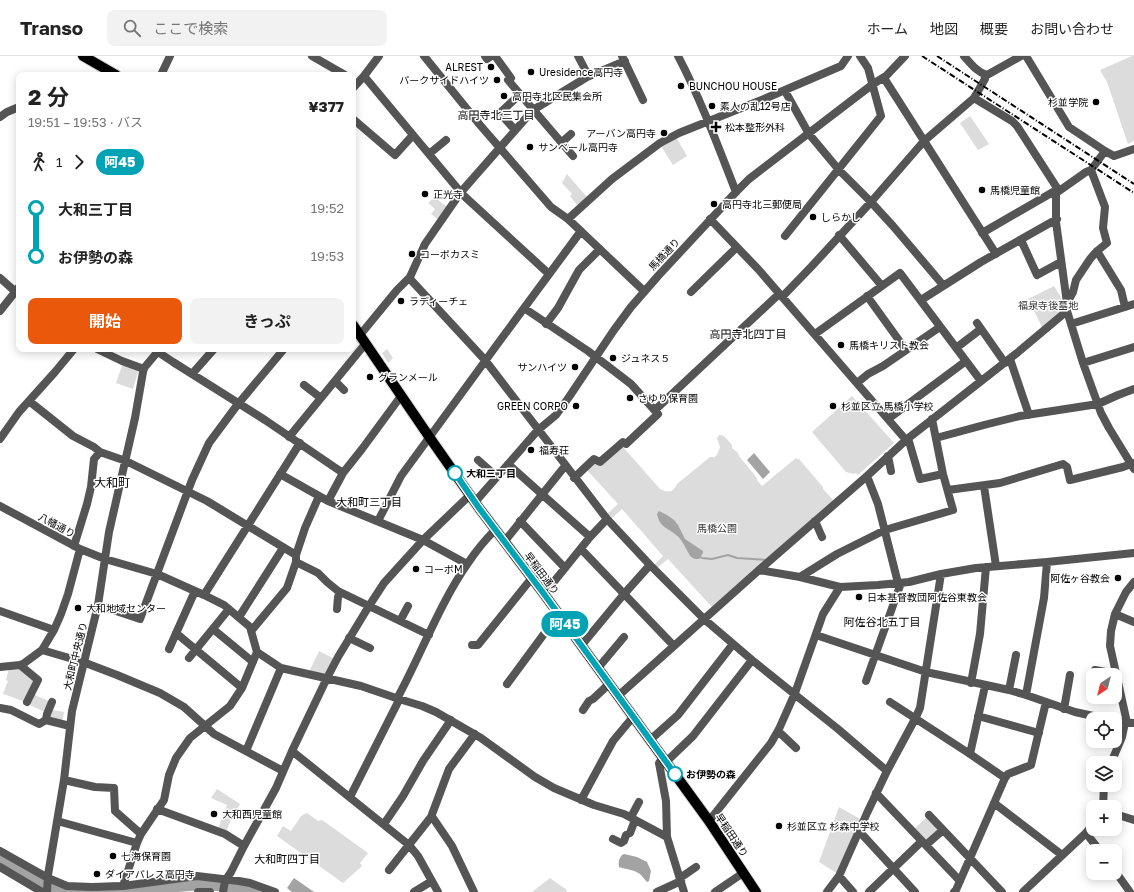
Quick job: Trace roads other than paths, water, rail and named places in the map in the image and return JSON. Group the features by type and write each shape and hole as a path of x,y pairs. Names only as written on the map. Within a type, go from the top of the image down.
{"main road":[{"path":"83,56 94,59 112,72"},
{"name":"早稲田通り","path":"356,329 495,530 544,594 709,821 756,892"}],"street":[{"path":"162,72 170,56"},
{"path":"312,56 340,72"},
{"path":"379,56 357,82 413,135 460,192 548,274"},
{"path":"424,56 480,125 551,207 568,219 644,291"},
{"path":"485,56 487,59 491,56"},
{"path":"495,56 511,78 508,80 572,156"},
{"path":"578,56 588,74 588,77"},
{"path":"678,56 690,78 736,192"},
{"path":"568,219 612,179 660,143 679,133 785,91 842,66 848,56"},
{"path":"786,236 882,116 868,68 860,56"},
{"name":"馬橋通り","path":"223,892 225,880 231,872 276,788 327,678 349,638 384,583 423,540 473,499 497,476 538,430 556,415 621,320 644,291 749,178 873,84 884,78 905,56"},
{"path":"964,56 973,67 981,73 987,75 1021,56"},
{"path":"1026,56 1069,127 1114,156 1134,149"},
{"path":"356,350 397,290 410,277 425,244 460,192 533,110 588,77 623,59 643,100"},
{"path":"654,410 811,267 871,202 924,141 974,98 985,79 984,74"},
{"path":"884,78 996,254"},
{"path":"785,91 809,134 839,170 871,202 943,285"},
{"path":"515,130 500,113 520,94"},
{"path":"948,490 1000,483 1063,464 1067,467 1070,480 1133,465 1109,428 1098,404 1071,324 1067,307 1061,262 1057,219 1057,191 1017,126 1012,121 974,98"},
{"path":"0,118 7,112 16,108"},
{"path":"356,122 395,155 413,135"},
{"path":"561,143 572,134"},
{"path":"429,154 446,140"},
{"path":"982,233 1091,170 1105,151"},
{"path":"618,696 907,439 1008,361 1067,307 1076,280 1090,259 1107,243 1103,228 1105,207 1091,170"},
{"path":"710,219 758,269 907,439 920,479 943,474"},
{"path":"920,300 943,285 1057,219"},
{"path":"378,521 401,476 581,231"},
{"path":"839,236 882,286"},
{"path":"1021,240 1037,275 1061,262"},
{"path":"691,292 737,247"},
{"path":"546,324 558,308 579,270 600,249"},
{"path":"1097,251 1121,290 1125,307"},
{"path":"815,334 900,273 981,381"},
{"path":"410,277 485,360 607,520 650,565 704,619 752,660 795,693 887,771"},
{"path":"0,278 16,290"},
{"path":"0,311 16,293"},
{"path":"867,296 906,350"},
{"path":"1071,324 1134,304"},
{"path":"524,308 596,357 631,384 658,414 626,444 623,442 600,462 594,459 574,478"},
{"path":"956,348 979,326 1008,361 1029,415"},
{"path":"857,383 868,374 883,366 940,327"},
{"path":"1083,362 1134,347"},
{"path":"0,439 29,401 72,352"},
{"path":"103,352 144,369"},
{"name":"大和町中央通り","path":"47,892 64,780 72,710 98,605 109,532 126,461 144,369 157,352"},
{"path":"161,352 173,362 265,420 343,473"},
{"path":"192,374 211,352"},
{"path":"98,605 140,619 192,480 210,442 238,404 281,352"},
{"path":"289,437 335,381 354,352"},
{"path":"888,419 966,361"},
{"path":"335,381 344,390"},
{"path":"304,385 321,398"},
{"path":"936,438 1029,415 1098,404 1134,390"},
{"path":"328,501 343,473 401,396"},
{"path":"29,401 73,436 94,447 100,452 126,461 207,501 283,548 296,559 318,573 340,592 429,635"},
{"path":"800,577 837,554 885,530 953,510 943,474 932,419"},
{"path":"204,595 300,443"},
{"path":"0,667 23,664 42,650 54,630 68,594 91,487 94,459 100,452"},
{"path":"888,456 891,471"},
{"path":"478,460 497,476"},
{"path":"508,464 590,537"},
{"path":"504,542 565,466"},
{"path":"280,474 328,501 423,540 467,564"},
{"path":"866,681 900,583 878,504 867,476"},
{"path":"984,486 996,566"},
{"path":"319,496 305,528 287,588 252,630 258,652 281,668 361,686 422,706 475,734 535,777 554,788 594,806 624,814 667,837"},
{"name":"八幡通り","path":"0,506 77,548 105,559 157,574 204,595 224,605 252,630"},
{"path":"544,594 590,537 607,520"},
{"path":"520,521 565,568"},
{"path":"816,521 822,537"},
{"path":"350,797 450,594 478,548 495,530"},
{"path":"239,617 283,548"},
{"path":"580,549 674,646"},
{"path":"759,570 840,586 878,585 909,582 941,574 986,567 1134,553"},
{"path":"1026,695 1044,598 1047,562"},
{"path":"581,646 650,565"},
{"path":"971,683 980,634 986,567"},
{"path":"827,892 839,876 876,793 920,708 941,574"},
{"path":"472,645 478,645 531,578"},
{"path":"1115,668 1110,646 1111,631 1115,614 1126,592 1134,582"},
{"path":"709,821 771,743 778,731 795,693 823,614 840,586"},
{"path":"169,649 195,591"},
{"path":"337,609 340,592"},
{"path":"400,621 408,606"},
{"path":"189,658 229,609"},
{"path":"0,611 54,630"},
{"path":"1115,614 1134,622"},
{"path":"507,684 558,615"},
{"path":"213,629 253,662"},
{"path":"176,633 242,688"},
{"path":"816,635 926,672 971,683 1009,690 1064,709 1086,715"},
{"path":"598,668 624,637"},
{"path":"349,638 370,648"},
{"path":"650,740 678,715 733,644"},
{"path":"42,650 83,662 119,675 160,693 184,708 214,734 283,771"},
{"path":"122,886 141,834 164,800 168,775 176,758 190,738 230,706 242,688 258,652"},
{"path":"1009,690 1016,655"},
{"path":"684,892 667,837 666,801 659,763 693,736 752,660"},
{"path":"20,665 38,680 27,702"},
{"path":"246,751 281,668"},
{"path":"1064,709 1070,675"},
{"path":"583,710 589,701 609,684"},
{"path":"970,754 985,686"},
{"path":"1114,756 1122,737 1126,718 1122,700"},
{"path":"46,720 52,702"},
{"path":"890,702 1005,778"},
{"path":"954,892 1005,778 1008,774 1031,765 1046,702"},
{"path":"0,708 12,710 39,724 46,720 70,726"},
{"path":"978,716 1038,733"},
{"path":"581,800 613,741 633,717"},
{"path":"384,824 403,796 423,761 451,720"},
{"path":"1122,722 1134,723"},
{"path":"778,731 796,748"},
{"path":"389,870 431,817 449,769 475,734"},
{"path":"292,751 409,845 418,856 438,892"},
{"path":"64,780 95,787 114,788 115,811 141,834"},
{"path":"876,793 960,881"},
{"path":"613,840 621,842 624,841 626,835 630,833 639,802"},
{"path":"994,803 1062,856"},
{"path":"157,809 225,834 244,846"},
{"path":"929,815 1002,892"},
{"path":"1122,816 1134,820"},
{"path":"431,817 434,818 452,846 474,892"},
{"path":"57,821 137,843"},
{"path":"869,892 893,869 924,843 943,830"},
{"path":"859,831 915,892"},
{"path":"1023,892 1086,833"},
{"path":"1088,836 1095,844"},
{"path":"0,851 48,879 67,886 122,886 197,876 250,883 274,892"},
{"path":"0,867 42,892"},
{"path":"657,892 681,879 696,867"},
{"path":"715,892 743,873"},
{"path":"839,876 853,892"},
{"path":"1121,880 1130,892"},
{"path":"414,892 432,881"},
{"path":"198,892 210,892"}],"waterway":[{"path":"699,556 702,558 712,559 728,555 737,558 766,560"}],"railway":[{"path":"922,56 1134,193"},
{"path":"937,56 1134,184"}],"place":[{"name":"ALREST","path":"491,67"},
{"name":"Uresidence高円寺","path":"531,72"},
{"name":"パークサイドハイツ","path":"497,80"},
{"name":"BUNCHOU HOUSE","path":"681,86"},
{"name":"高円寺北区民集会所","path":"504,96"},
{"name":"杉並学院","path":"1096,102"},
{"name":"素人の乱12号店","path":"712,106"},
{"name":"松本整形外科","path":"716,127"},
{"name":"アーバン高円寺","path":"664,133"},
{"name":"サンベール高円寺","path":"530,147"},
{"name":"馬橋児童館","path":"982,190"},
{"name":"正光寺","path":"425,194"},
{"name":"高円寺北三郵便局","path":"714,204"},
{"name":"しらかし","path":"813,217"},
{"name":"コーポカスミ","path":"412,254"},
{"name":"ラディーチェ","path":"401,301"},
{"name":"馬橋キリスト教会","path":"841,345"},
{"name":"ジュネス５","path":"613,358"},
{"name":"サンハイツ","path":"575,367"},
{"name":"グランメール","path":"370,377"},
{"name":"さゆり保育園","path":"630,398"},
{"name":"GREEN CORPO","path":"576,406"},
{"name":"杉並区立 馬橋小学校","path":"833,406"},
{"name":"福寿荘","path":"531,450"},
{"name":"大和三丁目","path":"455,473"},
{"name":"コーポM","path":"416,569"},
{"name":"阿佐ヶ谷教会","path":"1118,578"},
{"name":"日本基督教団阿佐谷東教会","path":"859,597"},
{"name":"大和地域センター","path":"78,608"},
{"name":"お伊勢の森","path":"675,774"},
{"name":"大和西児童館","path":"214,814"},
{"name":"杉並区立 杉森中学校","path":"779,826"},
{"name":"七海保育園","path":"113,856"},
{"name":"ダイアパレス高円寺","path":"97,874"}],"district":[{"name":"高円寺北三丁目","path":"496,114"},
{"name":"高円寺北四丁目","path":"748,333"},
{"name":"大和町","path":"112,482"},
{"name":"大和町三丁目","path":"369,501"},
{"name":"阿佐谷北五丁目","path":"882,621"},
{"name":"大和町四丁目","path":"287,858"}],"park label":[{"name":"福泉寺後墓地","path":"1048,305"},
{"name":"馬橋公園","path":"717,528"}]}
